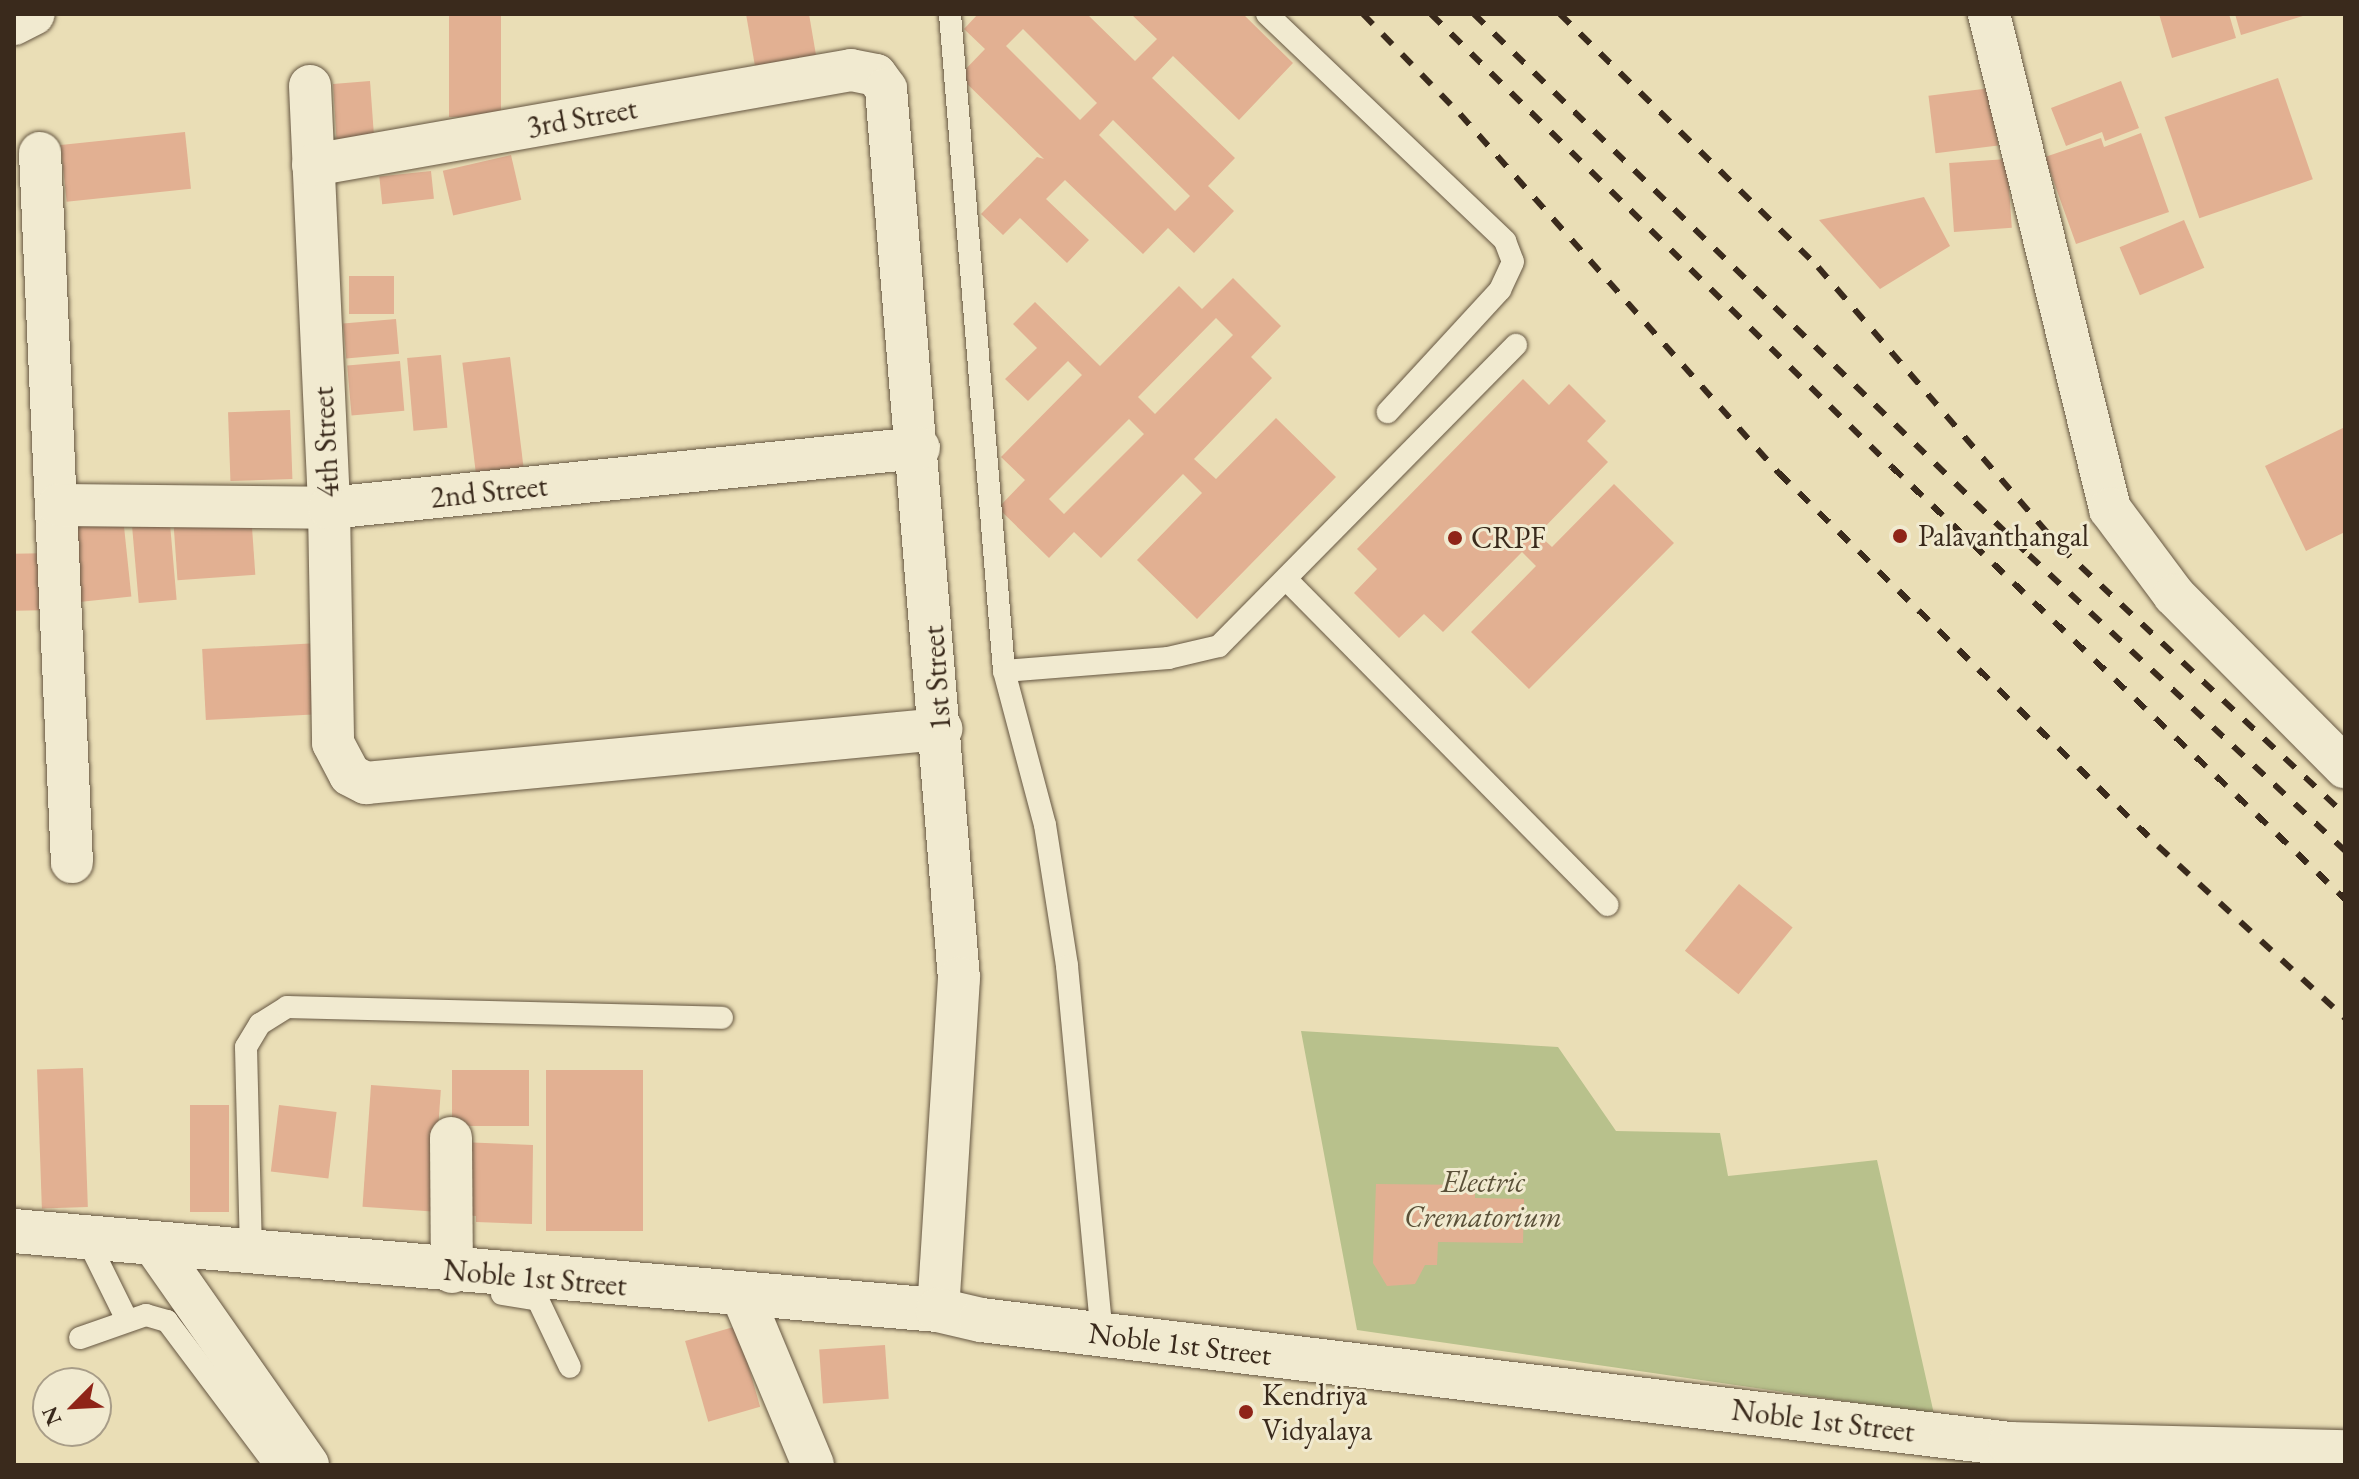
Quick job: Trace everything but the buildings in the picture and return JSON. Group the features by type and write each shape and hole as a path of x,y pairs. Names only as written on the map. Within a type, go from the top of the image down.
{"street":[{"path":"14,24 34,14"},
{"path":"1989,14 2110,509 2174,595 2345,767"},
{"name":"1st Street","path":"851,70 866,69 886,89 919,448 959,978 938,1310"},
{"name":"3rd Street","path":"313,165 851,70"},
{"name":"4th Street","path":"310,86 329,508 333,743 339,762 366,783 941,729"},
{"path":"40,153 72,862"},
{"name":"2nd Street","path":"58,505 329,508 919,448"},
{"path":"451,1138 452,1272"},
{"name":"Noble 1st Street","path":"14,1231 452,1272 512,1289 742,1295 938,1310 1102,1335 2010,1444 2345,1452"},
{"path":"152,1242 308,1465"},
{"path":"742,1295 813,1465"}],"lane":[{"path":"950,14 1004,671 1045,825 1067,966 1102,1335"},
{"path":"1267,14 1505,241 1513,262 1500,290 1388,412"},
{"path":"1004,671 1199,653 1237,633 1516,345"},
{"path":"1288,581 1608,905"},
{"path":"251,1252 246,1047 260,1024 287,1007 722,1018"},
{"path":"86,1237 127,1320"},
{"path":"512,1289 538,1300 570,1367"},
{"path":"80,1338 146,1315 167,1321 275,1465"}],"green space":[{"name":"Electric Crematorium","path":"1301,1031 1558,1047 1616,1131 1720,1133 1728,1176 1877,1160 1934,1414 1357,1330"}],"railway":[{"path":"1363,14 1460,114 1779,473 2158,846 2345,1018"},
{"path":"1431,14 1892,467 2345,899"},
{"path":"1474,14 2029,555 2345,851"},
{"path":"1560,14 1818,267 2060,547 2345,815"}],"place":[{"name":"Palavanthangal","path":"1900,536"},
{"name":"CRPF","path":"1455,538"},
{"name":"Kendriya Vidyalaya","path":"1246,1412"}]}
